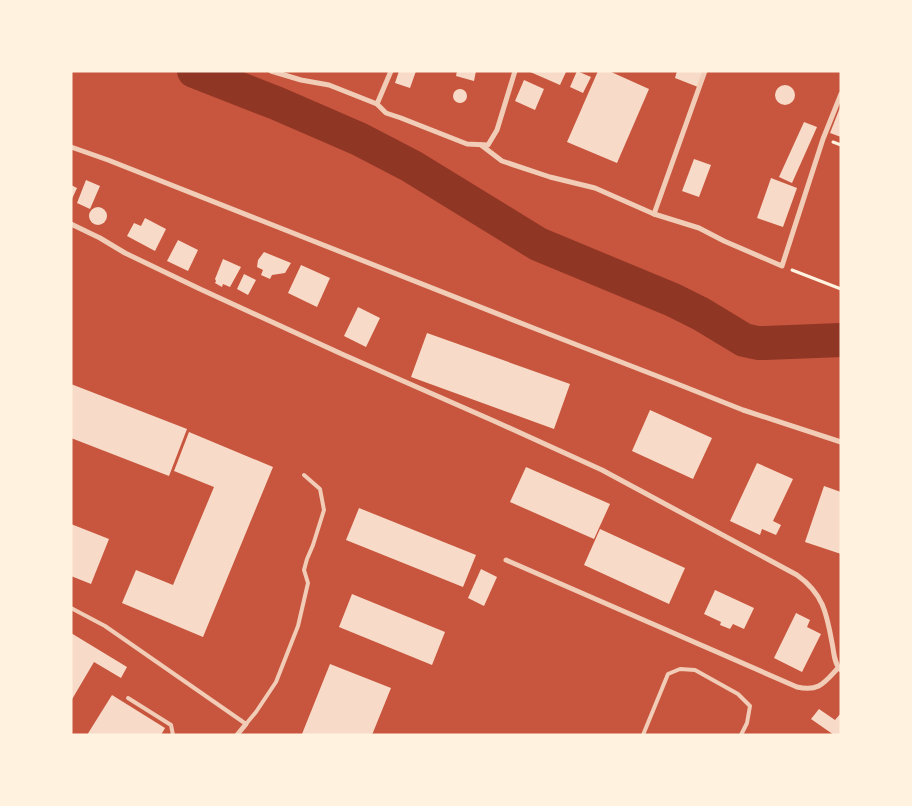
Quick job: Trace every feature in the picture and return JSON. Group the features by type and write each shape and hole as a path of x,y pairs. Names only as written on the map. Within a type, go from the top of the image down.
{"street":[{"path":"377,104 391,71"},
{"path":"274,72 301,80 329,85 377,104 386,113 466,144 488,145 496,130 515,71"},
{"path":"654,214 704,71"},
{"path":"481,145 502,161 550,177 595,188 654,214 699,228 782,266 823,139 841,94"},
{"path":"71,147 743,410 841,442"},
{"path":"71,224 200,289 602,470 797,575 808,582 820,598 827,618 839,669 822,685 806,689 797,687 506,560"},
{"path":"237,735 246,724"}],"lane":[{"path":"71,608 105,626 246,724 276,682 298,626 308,583 304,570 324,510 320,489 304,475"},
{"path":"643,735 668,674 680,669 695,670 738,694 750,706 747,723 741,735"},
{"path":"128,698 171,725 173,735"}],"path":[{"path":"782,266 841,288"}],"building":[{"path":"399,71 416,71 410,88 395,83"},
{"path":"457,71 476,71 474,81 456,76"},
{"path":"528,71 565,71 566,72 560,85"},
{"path":"577,71 591,77 583,93 570,87"},
{"path":"598,71 609,71 649,89 617,163 567,142"},
{"path":"677,71 704,71 698,87 675,78"},
{"path":"524,80 544,89 535,110 515,101"},
{"path":"785,85 792,88 795,95 792,102 785,105 778,102 775,95 778,88"},
{"path":"457,89 463,89 467,96 463,103 457,103 453,99 453,93"},
{"path":"841,105 841,137 830,133"},
{"path":"804,122 817,127 792,183 779,177"},
{"path":"694,159 711,165 699,197 682,191"},
{"path":"771,178 797,188 783,227 757,218"},
{"path":"86,180 100,186 90,209 77,203"},
{"path":"71,185 77,188 71,201"},
{"path":"94,207 102,207 107,212 105,223 94,225 89,220 89,212"},
{"path":"145,218 166,229 155,251 127,236 134,223 141,226"},
{"path":"178,240 198,250 188,271 167,261"},
{"path":"264,252 291,263 285,273 272,275 270,279 261,275 263,270 257,267 258,260"},
{"path":"223,259 241,267 230,287 223,284 222,287 215,283"},
{"path":"301,265 330,278 317,307 288,293"},
{"path":"244,274 256,280 248,295 237,289"},
{"path":"358,307 380,318 366,347 344,336"},
{"path":"427,333 570,384 554,429 411,377"},
{"path":"71,384 187,429 169,476 71,438"},
{"path":"650,410 712,438 693,479 632,451"},
{"path":"189,432 273,467 203,637 122,603 136,570 173,585 214,487 174,471"},
{"path":"757,463 793,479 773,521 781,525 776,535 762,529 760,535 730,521"},
{"path":"526,467 610,504 594,539 510,502"},
{"path":"824,486 841,492 841,554 805,542"},
{"path":"359,508 476,555 463,587 346,540"},
{"path":"71,524 109,539 91,584 71,576"},
{"path":"600,529 685,568 669,604 584,565"},
{"path":"481,569 497,577 484,606 468,598"},
{"path":"715,590 754,608 744,629 733,624 730,629 720,625 721,622 704,614"},
{"path":"352,594 445,632 432,665 339,627"},
{"path":"796,613 810,620 807,627 821,634 802,672 774,658"},
{"path":"71,633 127,667 121,678 94,662 71,701"},
{"path":"330,664 391,688 372,735 302,734"},
{"path":"112,695 165,728 161,735 87,735"},
{"path":"819,709 835,720 841,713 841,735 834,735 811,719"}],"waterway":[{"path":"194,71 276,103 359,139 411,166 538,244 673,300 701,314 744,340 758,343 841,340"}]}
